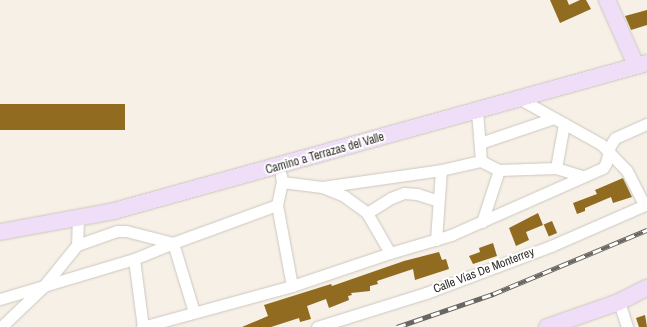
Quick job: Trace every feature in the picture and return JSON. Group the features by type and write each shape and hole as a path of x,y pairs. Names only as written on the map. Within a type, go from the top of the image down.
{"street":[{"path":"606,0 642,64"},
{"name":"Camino a Terrazas del Valle","path":"0,232 114,211 281,174 477,111 642,64"},
{"path":"520,99 601,144 627,171 645,205"},
{"path":"477,111 481,160"},
{"path":"480,143 559,121"},
{"path":"556,168 559,121"},
{"path":"134,259 143,327 292,286 390,252 436,240 482,222 582,176 603,168 606,163 610,146 615,138 647,124"},
{"path":"322,187 440,170 481,160 499,170 556,168 582,176"},
{"path":"436,240 440,170"},
{"path":"482,222 499,170"},
{"path":"292,286 277,205 281,174 322,187 344,196 367,214 390,252"},
{"path":"367,214 390,198 404,193 417,194 438,201"},
{"path":"0,300 134,259 277,205"},
{"name":"Calle Vías De Monterrey","path":"317,327 426,293 552,246 645,205"},
{"path":"77,245 78,218"},
{"path":"1,327 42,287 77,245 117,231 126,231 173,243"},
{"path":"173,243 194,312"},
{"path":"547,327 619,302 647,288"},
{"path":"619,302 627,327"}],"building":[{"path":"550,0 567,0 569,5 580,0 586,0 591,9 560,23"},
{"path":"647,10 647,25 631,30 625,16"},
{"path":"0,104 125,104 125,130 0,130"},
{"path":"623,178 632,197 613,203 611,197 585,208 585,211 577,214 573,203 597,194 595,190"},
{"path":"538,213 543,225 526,232 529,240 516,246 509,228"},
{"path":"552,221 557,233 549,236 544,225"},
{"path":"493,243 497,256 473,264 469,256 480,252 479,248"},
{"path":"439,252 442,260 446,259 449,269 415,280 413,269 377,281 378,284 370,286 370,291 351,293 352,295 348,296 349,300 329,308 326,299 307,306 311,319 300,322 299,318 271,327 242,327 268,316 264,305 331,284 332,286 404,261"},
{"path":"645,315 647,327 639,327 636,318"}],"railway":[{"path":"397,327 493,294 647,230"}]}
